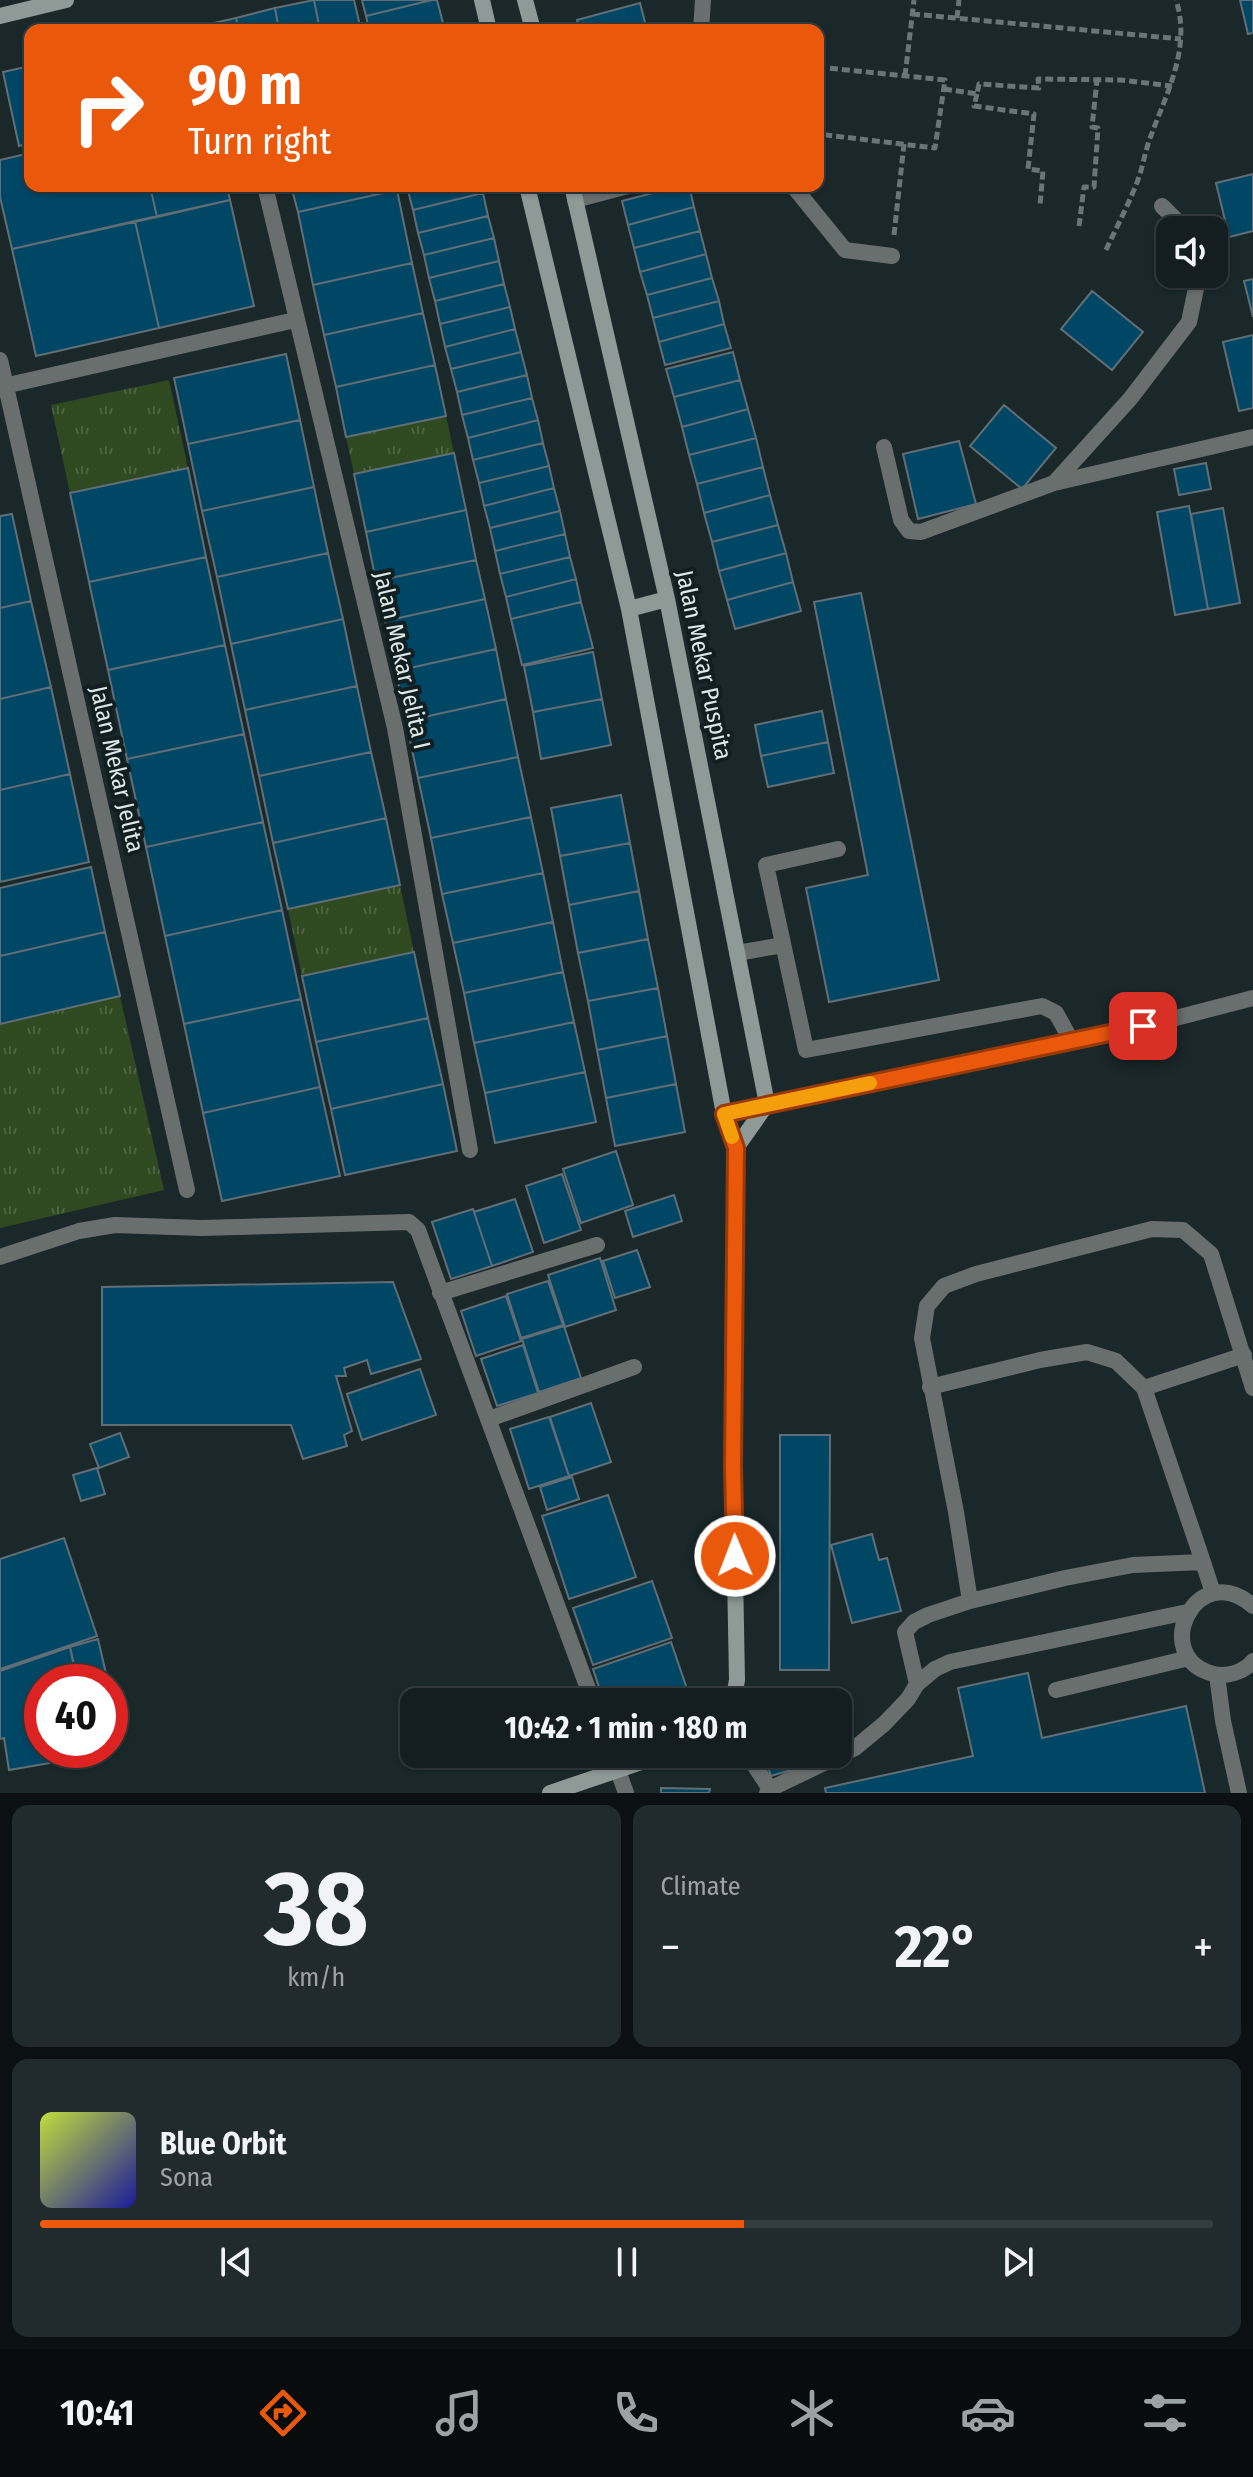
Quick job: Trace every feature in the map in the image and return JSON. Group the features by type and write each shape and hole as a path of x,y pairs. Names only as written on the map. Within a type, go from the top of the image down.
{"street":[{"path":"0,16 66,0"},
{"path":"482,0 488,24"},
{"path":"525,0 531,24"},
{"path":"701,24 703,0"},
{"name":"Jalan Mekar Jelita I","path":"266,192 395,728 470,1150"},
{"path":"528,192 629,609 724,1114 736,1148 733,1466 736,1688"},
{"path":"798,192 845,250 892,256"},
{"name":"Jalan Mekar Puspita","path":"573,193 667,599 767,1104"},
{"path":"1162,206 1172,216"},
{"path":"1054,483 1130,399 1189,322 1196,288"},
{"path":"3,386 295,320"},
{"name":"Jalan Mekar Jelita","path":"0,360 3,386 187,1190"},
{"path":"884,447 901,520 909,531 921,532 1054,483 1253,437"},
{"path":"629,609 667,599"},
{"path":"838,849 766,865 806,1050 1042,1006 1056,1013 1072,1042"},
{"path":"737,953 783,945"},
{"path":"724,1114 1072,1042 1253,998"},
{"path":"736,1148 767,1104"},
{"path":"0,1257 79,1231 115,1225 201,1228 409,1222 418,1230 588,1688"},
{"path":"970,1601 922,1338 927,1306 944,1286 976,1274 1152,1229 1183,1230 1211,1254 1253,1388"},
{"path":"440,1293 597,1245"},
{"path":"930,1387 1040,1360 1087,1352 1116,1361 1144,1388 1213,1593"},
{"path":"1144,1388 1244,1355"},
{"path":"489,1419 634,1367"},
{"path":"917,1684 905,1632 914,1622 928,1615 970,1601 1065,1578 1133,1565 1203,1562"},
{"path":"1253,1606 1245,1598 1230,1593 1213,1593 1187,1612 1182,1628 1182,1644 1189,1658 1201,1670 1217,1675 1233,1674 1253,1661"},
{"path":"755,1768 768,1791 855,1748 884,1724 908,1699 917,1684 935,1669 950,1662 1187,1612"},
{"path":"1056,1690 1189,1658"},
{"path":"1217,1675 1223,1721 1239,1793"},
{"path":"550,1793 602,1768"},
{"path":"617,1768 626,1793"}],"path":[{"path":"905,76 914,0"},
{"path":"957,18 959,0"},
{"path":"1106,250 1139,177 1149,141 1172,86 1181,39 1181,15 1176,0"},
{"path":"912,14 1181,39"},
{"path":"824,68 945,80 935,148 824,135"},
{"path":"1040,205 1043,171 1028,169 1034,114 974,106 979,84 1039,88 1038,79 1172,86"},
{"path":"1079,226 1084,187 1094,187 1098,128 1092,127 1097,80"},
{"path":"944,89 977,94"},
{"path":"892,256 904,144"}],"green space":[{"path":"169,380 188,468 70,493 51,405"},
{"path":"446,416 454,453 354,474 346,437"},
{"path":"400,885 414,952 302,976 288,909"},
{"path":"120,996 164,1190 0,1228 0,1024"}],"building":[{"path":"314,0 319,24 278,24 275,8"},
{"path":"314,0 354,0 360,24 319,24"},
{"path":"362,0 432,0 366,16"},
{"path":"437,0 443,23 368,24 366,16"},
{"path":"1240,0 1253,0 1253,33 1248,34"},
{"path":"640,3 645,24 578,24 577,20"},
{"path":"275,8 278,24 238,24 236,18"},
{"path":"236,18 238,24 210,24"},
{"path":"24,67 24,145 19,146 3,72"},
{"path":"24,154 24,192 151,192 157,217 12,249 0,197 0,160"},
{"path":"1253,174 1253,231 1229,237 1228,216 1224,216 1216,183"},
{"path":"151,192 228,192 230,200 157,217"},
{"path":"293,192 388,192 298,212"},
{"path":"397,192 412,263 313,285 298,212"},
{"path":"408,192 483,193 413,210"},
{"path":"657,192 690,192 694,207 628,225 622,201"},
{"path":"483,193 488,216 418,233 413,210"},
{"path":"230,200 254,306 159,328 135,221"},
{"path":"694,207 700,231 634,248 628,225"},
{"path":"488,216 494,238 424,255 418,233"},
{"path":"135,221 159,328 36,356 12,249"},
{"path":"700,231 706,254 640,272 634,248"},
{"path":"494,238 499,261 429,278 424,255"},
{"path":"706,254 712,278 647,295 640,272"},
{"path":"499,261 504,284 435,301 429,278"},
{"path":"412,263 423,313 324,335 313,285"},
{"path":"712,278 719,301 653,318 647,295"},
{"path":"1253,279 1253,317 1244,281"},
{"path":"504,284 510,307 440,324 435,301"},
{"path":"1092,291 1143,332 1112,370 1061,329"},
{"path":"719,301 724,324 659,342 653,318"},
{"path":"510,307 515,329 445,347 440,324"},
{"path":"423,313 435,365 336,387 324,335"},
{"path":"724,324 731,348 665,365 659,342"},
{"path":"515,329 521,352 451,369 445,347"},
{"path":"1253,335 1253,408 1239,411 1223,342"},
{"path":"521,352 527,375 457,392 451,369"},
{"path":"733,352 740,380 674,397 666,369"},
{"path":"286,354 300,420 188,444 174,378"},
{"path":"435,365 446,416 346,437 336,387"},
{"path":"527,375 532,398 462,415 457,392"},
{"path":"740,380 748,409 682,427 674,397"},
{"path":"532,398 538,420 468,438 462,415"},
{"path":"1004,405 1056,448 1022,489 970,446"},
{"path":"748,409 756,438 689,455 682,427"},
{"path":"300,420 314,487 202,511 188,444"},
{"path":"538,420 543,443 473,460 468,438"},
{"path":"756,438 763,467 697,484 689,455"},
{"path":"959,441 976,504 918,519 903,454"},
{"path":"543,443 549,466 479,483 473,460"},
{"path":"454,453 466,510 366,532 354,474"},
{"path":"1206,463 1211,489 1179,495 1174,469"},
{"path":"549,466 554,488 484,506 479,483"},
{"path":"763,467 770,495 704,513 697,484"},
{"path":"188,468 206,557 89,582 70,493"},
{"path":"314,487 328,553 217,577 202,511"},
{"path":"554,488 560,511 490,528 484,506"},
{"path":"770,495 778,525 712,542 704,513"},
{"path":"1189,506 1208,609 1175,615 1157,512"},
{"path":"1223,508 1240,603 1208,609 1191,514"},
{"path":"466,510 476,560 376,581 366,532"},
{"path":"560,511 565,534 495,551 490,528"},
{"path":"12,514 31,601 0,608 0,516"},
{"path":"778,525 786,553 719,571 712,542"},
{"path":"565,534 570,557 500,574 495,551"},
{"path":"328,553 343,619 231,644 217,577"},
{"path":"786,553 793,582 727,600 719,571"},
{"path":"206,557 225,645 108,670 89,582"},
{"path":"570,557 576,579 506,597 500,574"},
{"path":"476,560 485,599 385,621 376,581"},
{"path":"576,579 581,602 511,619 506,597"},
{"path":"793,582 801,611 735,629 727,600"},
{"path":"861,593 939,980 829,1002 806,888 868,875 814,602"},
{"path":"485,599 496,649 396,671 385,621"},
{"path":"31,601 51,687 0,699 0,608"},
{"path":"581,602 593,648 522,665 511,619"},
{"path":"343,619 357,686 245,710 231,644"},
{"path":"225,645 244,734 127,759 108,670"},
{"path":"496,649 506,699 406,721 396,671"},
{"path":"593,652 602,699 533,712 524,666"},
{"path":"357,686 371,752 259,776 245,710"},
{"path":"51,687 70,774 0,790 0,699"},
{"path":"506,699 518,757 418,778 406,721"},
{"path":"602,699 611,745 541,759 533,712"},
{"path":"822,711 828,742 761,756 755,725"},
{"path":"244,734 263,822 146,847 127,759"},
{"path":"828,742 834,773 768,787 761,756"},
{"path":"371,752 386,818 273,843 259,776"},
{"path":"518,757 531,817 431,838 418,778"},
{"path":"70,774 89,862 0,882 0,790"},
{"path":"621,795 630,843 560,856 551,808"},
{"path":"531,817 543,873 442,894 431,838"},
{"path":"386,818 400,885 288,909 273,843"},
{"path":"263,822 282,910 165,936 146,847"},
{"path":"630,843 639,891 569,905 560,856"},
{"path":"91,867 105,932 0,956 0,888"},
{"path":"543,873 553,922 453,943 442,894"},
{"path":"639,891 648,939 578,953 569,905"},
{"path":"282,910 301,999 184,1024 165,936"},
{"path":"553,922 563,972 464,993 453,943"},
{"path":"105,932 120,996 0,1024 0,956"},
{"path":"648,939 658,988 588,1001 578,953"},
{"path":"414,952 428,1018 316,1042 302,976"},
{"path":"563,972 574,1022 474,1043 464,993"},
{"path":"658,988 667,1036 597,1050 588,1001"},
{"path":"301,999 320,1087 203,1113 184,1024"},
{"path":"428,1018 443,1084 331,1109 316,1042"},
{"path":"574,1022 585,1072 485,1093 474,1043"},
{"path":"667,1036 676,1084 606,1098 597,1050"},
{"path":"585,1072 596,1122 495,1143 485,1093"},
{"path":"443,1084 457,1151 345,1175 331,1109"},
{"path":"676,1084 685,1132 615,1146 606,1098"},
{"path":"320,1087 340,1176 222,1201 203,1113"},
{"path":"616,1151 633,1205 581,1223 563,1169"},
{"path":"562,1174 581,1230 544,1243 526,1186"},
{"path":"674,1195 682,1221 633,1237 625,1211"},
{"path":"515,1199 533,1252 492,1266 474,1212"},
{"path":"473,1209 492,1266 451,1279 432,1222"},
{"path":"637,1250 650,1287 615,1298 603,1261"},
{"path":"600,1258 616,1310 565,1327 548,1275"},
{"path":"548,1281 563,1325 521,1338 507,1294"},
{"path":"393,1282 421,1359 371,1374 367,1360 344,1368 346,1376 336,1376 352,1431 344,1435 347,1446 303,1459 291,1425 102,1425 102,1287"},
{"path":"506,1296 521,1341 476,1356 461,1311"},
{"path":"564,1326 581,1378 539,1392 522,1339"},
{"path":"523,1345 538,1393 497,1406 481,1359"},
{"path":"420,1369 436,1415 362,1440 347,1394"},
{"path":"591,1403 611,1462 569,1476 550,1417"},
{"path":"549,1417 569,1476 529,1489 510,1429"},
{"path":"120,1433 129,1457 99,1468 90,1444"},
{"path":"780,1435 830,1435 829,1670 780,1670"},
{"path":"97,1468 105,1494 81,1501 73,1475"},
{"path":"572,1477 579,1499 547,1510 540,1487"},
{"path":"608,1495 636,1577 569,1599 542,1516"},
{"path":"872,1534 879,1560 887,1558 901,1611 852,1623 831,1545"},
{"path":"64,1538 97,1636 0,1669 0,1559"},
{"path":"652,1581 672,1638 593,1665 573,1608"},
{"path":"98,1639 104,1664 74,1664 70,1647"},
{"path":"671,1642 687,1688 599,1688 593,1669"},
{"path":"70,1647 73,1664 24,1664 24,1767 9,1770 4,1738 0,1739 0,1671"},
{"path":"1028,1673 1042,1738 1186,1706 1205,1793 826,1793 825,1788 973,1756 958,1688"},
{"path":"768,1768 797,1768 771,1776"},
{"path":"661,1788 710,1789 709,1793 661,1793"}],"slow traffic":[{"path":"732,1137 724,1114 870,1083"}],"route":[{"path":"735,1556 736,1148 724,1114 1143,1026"}]}
